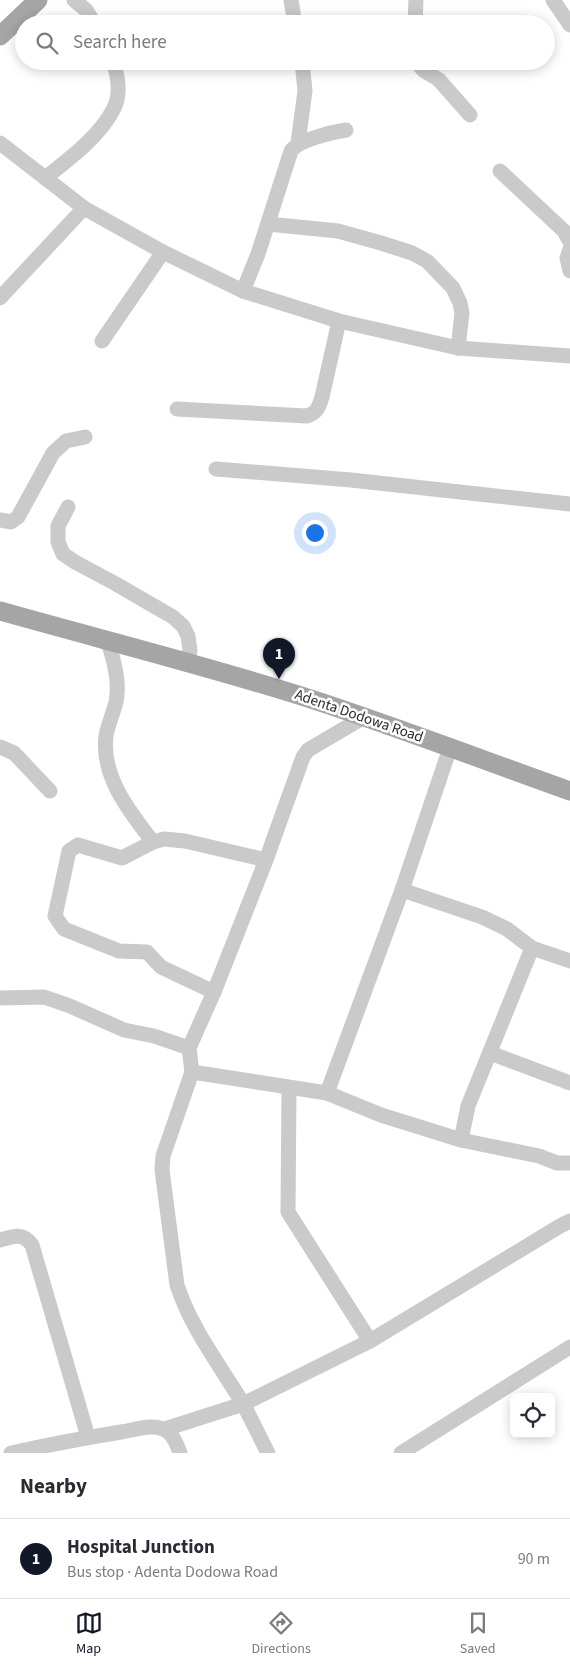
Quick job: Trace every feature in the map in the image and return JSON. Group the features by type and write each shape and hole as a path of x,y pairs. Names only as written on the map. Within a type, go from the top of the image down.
{"main road":[{"path":"22,15 38,0"},
{"path":"0,36 15,22"},
{"name":"Adenta Dodowa Road","path":"0,611 108,642 188,662 364,717 570,791"}],"street":[{"path":"74,0 89,15"},
{"path":"291,0 294,15"},
{"path":"415,15 416,0"},
{"path":"554,0 570,25"},
{"path":"45,178 84,148 114,109 118,86 115,70"},
{"path":"298,143 305,91 303,70"},
{"path":"423,70 439,80 470,115"},
{"path":"243,290 258,254 288,157 294,147 298,143 312,140 330,132 346,130"},
{"path":"0,143 84,208 163,252 243,290 339,321 458,348 570,356"},
{"path":"500,171 564,231 570,242"},
{"path":"0,298 84,208"},
{"path":"268,224 338,232 381,242 412,253 427,261 453,288 460,303 462,313 458,348"},
{"path":"570,249 567,258 570,271"},
{"path":"102,341 163,252"},
{"path":"177,409 307,416 313,414 318,409 322,398 339,321"},
{"path":"0,520 11,522 18,517 53,453 66,441 85,437"},
{"path":"216,469 351,480 570,504"},
{"path":"68,506 58,526 58,542 63,554 173,617 183,626 188,636 190,650 188,662"},
{"path":"108,642 117,680 116,702 106,736 111,776 133,816 153,842"},
{"path":"268,1453 243,1404 187,1312 176,1285 162,1170 163,1156 192,1072 189,1048 214,992 266,860 299,766 308,750 364,717"},
{"path":"0,747 14,753 50,791"},
{"path":"327,1093 402,890 450,748"},
{"path":"214,992 161,967 147,952 119,951 64,930 55,916 70,851 78,845 122,858 153,842 164,839 184,841 266,860"},
{"path":"402,890 482,917 507,929 532,948 570,961"},
{"path":"461,1140 468,1106 532,948"},
{"path":"0,998 44,997 70,1006 117,1027 154,1036 189,1048"},
{"path":"490,1053 570,1083"},
{"path":"192,1072 327,1093 382,1115 461,1140 539,1156 556,1163 570,1163"},
{"path":"289,1088 288,1212 370,1341"},
{"path":"165,1429 243,1404 370,1341 570,1221"},
{"path":"0,1240 16,1235 23,1236 32,1245 88,1437"},
{"path":"401,1453 426,1447 570,1347"},
{"path":"11,1453 42,1450 88,1437 154,1426 165,1429 176,1441 180,1453"}],"place":[{"name":"Hospital Junction","path":"279,679"}]}
